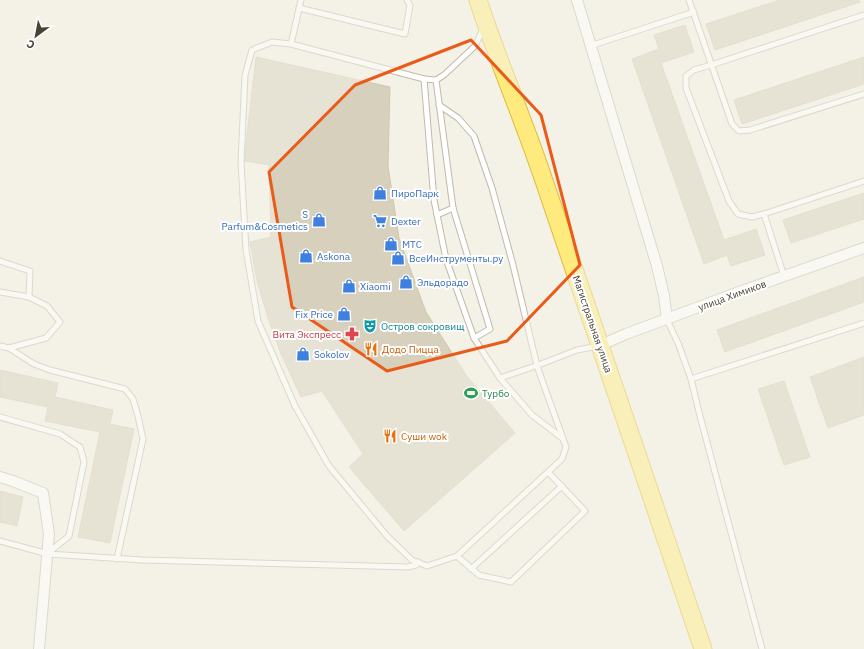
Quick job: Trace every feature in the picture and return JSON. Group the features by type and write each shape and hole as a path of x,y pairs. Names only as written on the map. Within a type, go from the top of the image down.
{"highway":[{"name":"Магистральная улица","path":"478,0 524,124 601,345 703,649"}],"street":[{"path":"577,0 657,266 664,296 667,320"},
{"name":"улица Химиков","path":"601,345 626,334 864,248"},
{"path":"0,478 13,481 43,493 49,534 39,649"}],"lane":[{"path":"291,44 301,0"},
{"path":"299,8 405,34 410,5 407,0"},
{"path":"690,0 732,124 739,131 750,130 864,94"},
{"path":"590,46 694,12"},
{"path":"864,15 694,70 686,76 686,88 729,201 738,214 752,217 764,214 864,181"},
{"path":"439,105 458,118 474,136 494,195 513,265 537,366 566,447 562,459 456,556 427,566 412,560 387,536 329,466 295,406 258,321 246,250 241,170 245,75 252,50 272,42 291,44 424,79 436,80 444,75 475,46 486,22"},
{"path":"424,79 434,200 446,259 474,338 500,378 532,415 563,439"},
{"path":"436,80 453,208 490,329 474,338"},
{"path":"437,215 453,208"},
{"path":"764,214 784,276"},
{"path":"0,261 30,271 29,297"},
{"path":"0,292 29,297 47,306 60,322 46,338 9,348"},
{"path":"667,320 691,379 762,649"},
{"path":"691,379 864,323"},
{"path":"500,378 537,366 577,350 601,345"},
{"path":"0,346 9,348 34,364 50,370 125,389 133,399 143,439 117,559"},
{"path":"0,417 60,434 80,447 84,462 69,536 48,554"},
{"path":"456,556 478,575 511,582 585,511 548,472"},
{"path":"471,569 562,486"},
{"path":"0,541 48,554 117,559 408,567 416,565 418,562"}],"highlighted area":[{"path":"471,40 541,115 580,265 507,341 387,371 292,307 269,172 355,85"}],"building":[{"path":"780,0 859,0 860,2 715,50 706,24"},
{"path":"685,25 694,52 661,63 724,240 756,229 765,255 731,266 727,255 704,264 632,59 659,49 654,35"},
{"path":"256,57 390,87 388,166 399,238 426,312 466,375 515,433 404,531 349,467 363,454 322,391 301,397 281,354 268,318 257,281 250,242 271,237 269,165 245,161"},
{"path":"864,57 864,84 742,124 734,100"},
{"path":"864,193 864,219 791,243 783,220"},
{"path":"864,277 864,302 725,352 717,330"},
{"path":"864,357 864,415 828,428 810,377"},
{"path":"0,370 58,383 55,397 113,410 110,424 134,429 110,543 78,537 100,432 45,421 48,407 0,397"},
{"path":"784,381 810,457 784,465 758,389"},
{"path":"0,491 23,497 17,526 0,522"}],"place":[{"name":"ПироПарк","path":"380,193"},
{"name":"S Parfum&Cosmetics","path":"319,220"},
{"name":"Dexter","path":"380,221"},
{"name":"МТС","path":"391,244"},
{"name":"Askona","path":"306,256"},
{"name":"ВсеИнструменты.ру","path":"398,258"},
{"name":"Эльдорадо","path":"406,282"},
{"name":"Xiaomi","path":"349,286"},
{"name":"Fix Price","path":"344,314"},
{"name":"Остров сокровищ","path":"370,326"},
{"name":"Вита Экспресс","path":"352,334"},
{"name":"Додо Пицца","path":"371,349"},
{"name":"Sokolov","path":"303,354"},
{"name":"Турбо","path":"471,393"},
{"name":"Суши wok","path":"390,436"}]}
